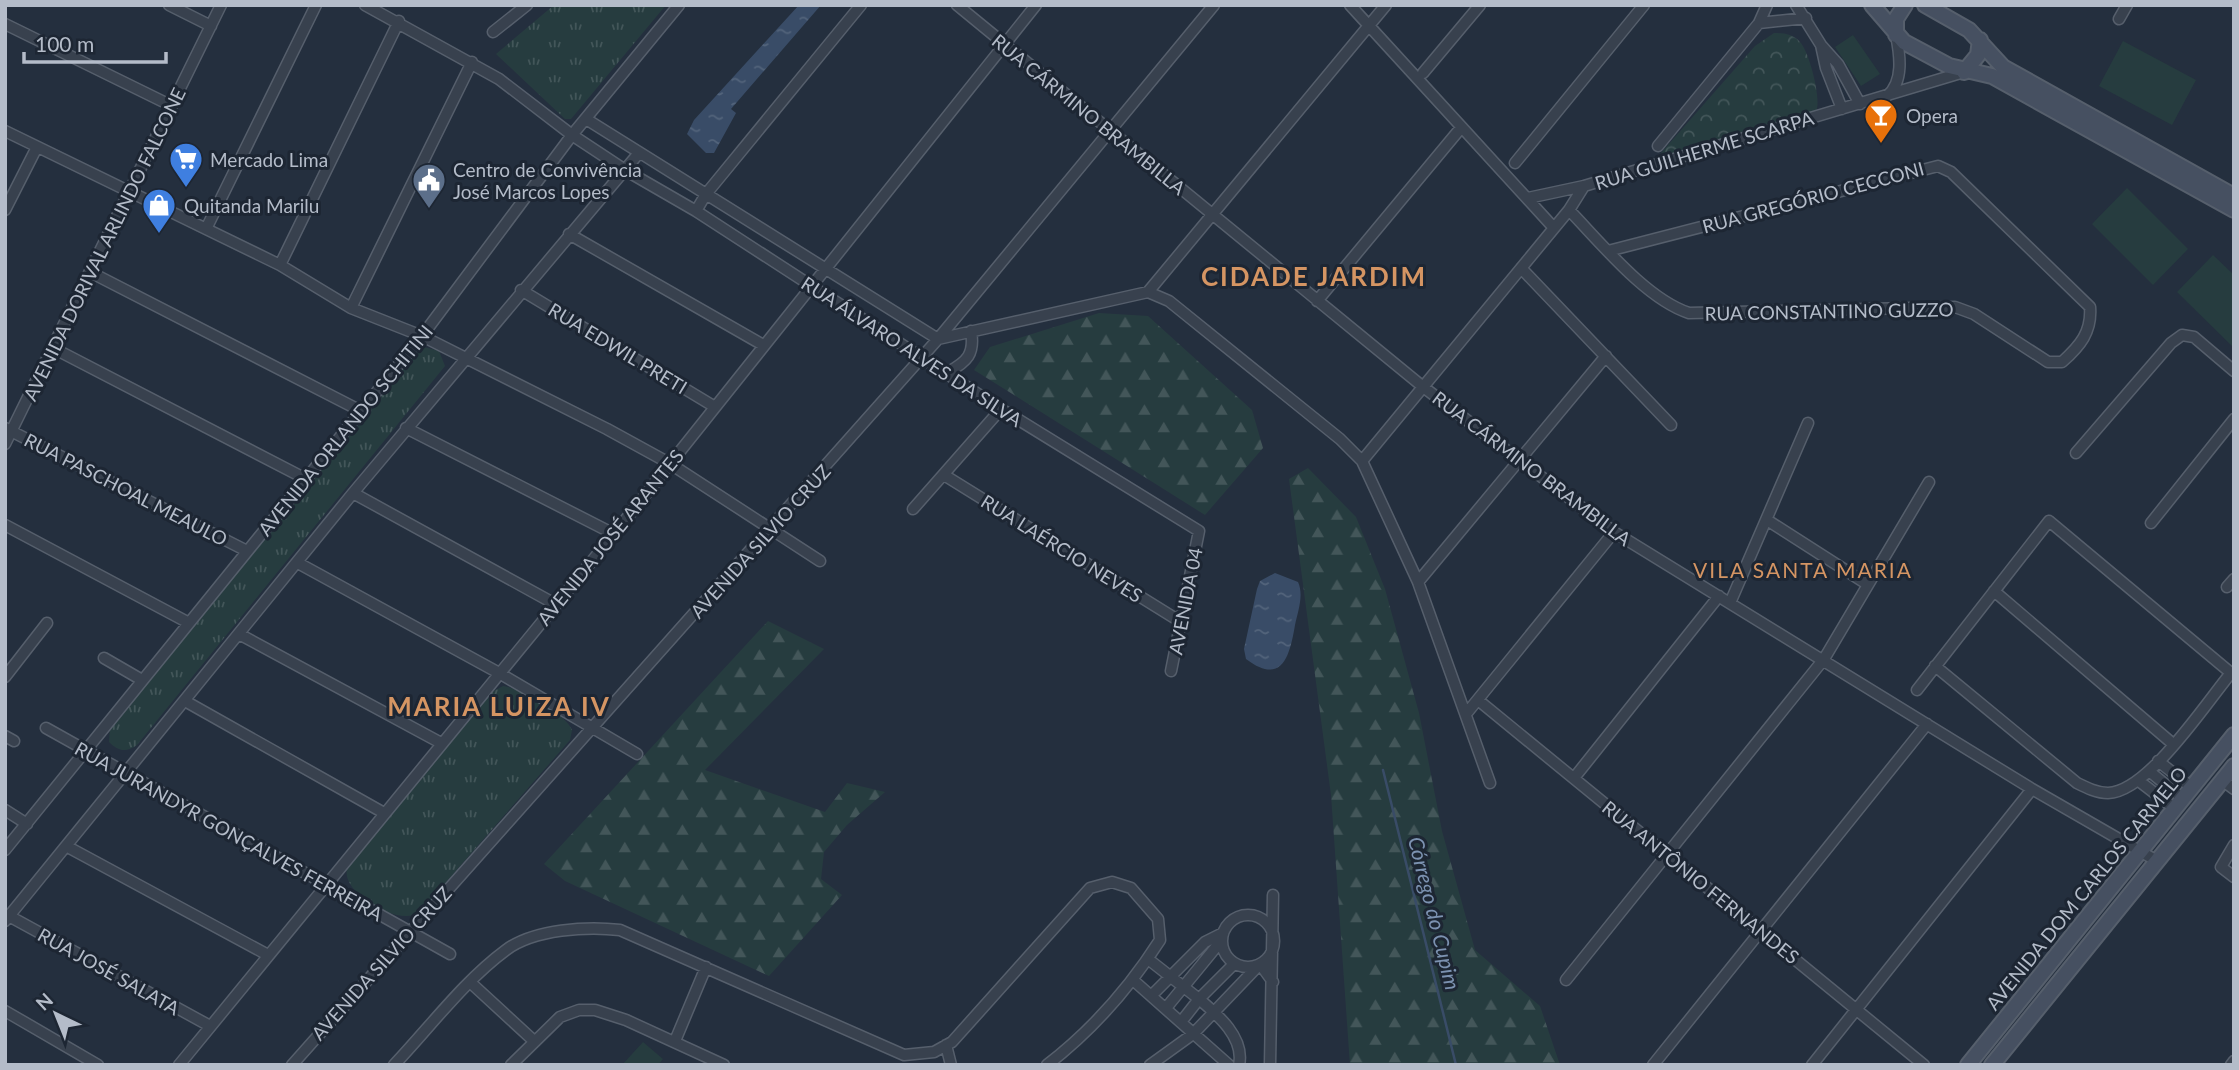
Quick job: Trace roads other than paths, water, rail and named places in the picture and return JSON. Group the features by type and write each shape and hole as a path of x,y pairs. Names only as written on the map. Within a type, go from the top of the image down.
{"main road":[{"path":"1872,5 1896,35 1949,66 1965,72 1992,76 2234,210"},
{"path":"1896,35 1896,19 1905,5"},
{"path":"1925,5 1969,30 2003,67 2234,196"},
{"path":"1965,72 1978,55 1980,40"},
{"name":"AVENIDA DOM CARLOS CARMELO","path":"1968,1065 2234,734"},
{"name":"AVENIDA DOM CARLOS CARMELO","path":"1992,1065 2157,861 2231,775"},
{"path":"2035,981 2050,993"}],"street":[{"path":"169,5 211,26"},
{"name":"AVENIDA DORIVAL ARLINDO FALCONE","path":"5,444 8,429 53,348 221,5"},
{"path":"206,229 316,5"},
{"name":"RUA ÁLVARO ALVES DA SILVA","path":"365,5 399,21 499,79 572,135 625,170 696,211 924,356 1001,409 1199,531"},
{"path":"494,32 527,5"},
{"name":"AVENIDA ORLANDO SCHITINI","path":"5,850 422,337 572,135 679,5"},
{"path":"696,211 706,194 861,5"},
{"name":"RUA CÁRMINO BRAMBILLA","path":"957,5 1422,386 1614,532 2032,789 2157,861"},
{"name":"AVENIDA JOSÉ ARANTES","path":"179,1065 614,534 1036,5"},
{"name":"AVENIDA SILVIO CRUZ","path":"292,1065 939,340 1214,5"},
{"path":"1350,5 1460,129 1554,228"},
{"path":"1148,292 1386,5"},
{"path":"1423,73 1480,5"},
{"path":"1515,163 1644,5"},
{"path":"1658,146 1759,23 1767,5"},
{"path":"1796,5 1821,45 1838,64 1860,104"},
{"path":"2119,19 2127,5"},
{"path":"1759,23 1806,18"},
{"path":"280,265 399,21"},
{"path":"5,24 172,106"},
{"path":"1880,99 1894,90 1898,77 1899,52 1896,35"},
{"path":"1821,45 1826,68 1842,109"},
{"path":"351,309 472,62"},
{"name":"RUA GUILHERME SCARPA","path":"1528,198 1584,186 1965,72"},
{"path":"586,119 939,340 1148,292 1169,301 1340,439 1362,461 1418,582 1490,783"},
{"path":"1317,301 1460,129"},
{"path":"5,131 280,265 351,309 422,337 669,463 820,561"},
{"path":"5,210 37,147"},
{"path":"7,918 406,428 639,153"},
{"name":"RUA GREGÓRIO CECCONI","path":"1608,251 1938,166 1951,172 2090,307 2088,334 2062,362 2048,362 2032,354"},
{"path":"1362,461 1569,210 1584,186"},
{"name":"RUA CONSTANTINO GUZZO","path":"1569,210 1608,251 1670,307 1689,313 1955,307 1973,314 2032,354"},
{"path":"569,234 763,345"},
{"path":"1521,268 1671,425"},
{"path":"90,272 361,411"},
{"name":"RUA EDWIL PRETI","path":"521,290 715,407"},
{"path":"948,372 969,357 974,347 971,331"},
{"path":"2077,453 2171,342 2182,335 2194,337 2234,371"},
{"path":"53,348 306,479"},
{"path":"1418,582 1606,356"},
{"path":"913,509 1001,409"},
{"path":"2151,523 2234,419"},
{"path":"1730,603 1808,423"},
{"path":"406,428 614,534"},
{"name":"RUA PASCHOAL MEAULO","path":"8,429 247,551"},
{"name":"RUA LAÉRCIO NEVES","path":"944,475 1181,622"},
{"path":"1566,980 1824,659 1929,482"},
{"path":"353,493 555,604"},
{"path":"1767,520 1867,584"},
{"path":"1916,690 2049,521 2231,673 2139,781 2110,793 2093,791 2077,783 1936,666"},
{"path":"5,525 189,623"},
{"name":"AVENIDA 04","path":"1171,671 1199,531"},
{"path":"1466,714 1614,532"},
{"path":"298,563 499,673 636,754"},
{"path":"1994,591 2173,744"},
{"path":"1574,778 1718,596"},
{"path":"5,677 47,623"},
{"path":"239,634 441,743"},
{"path":"104,658 142,680"},
{"name":"RUA ANTÔNIO FERNANDES","path":"1478,700 1924,1065"},
{"path":"185,701 384,814"},
{"path":"1653,1065 1927,724"},
{"name":"RUA JURANDYR GONÇALVES FERREIRA","path":"46,728 450,954"},
{"path":"2158,761 2183,798"},
{"path":"2149,771 2183,798"},
{"path":"2139,781 2183,798"},
{"path":"1812,1065 2032,789"},
{"path":"5,810 27,824"},
{"path":"2234,845 2221,867 2234,877"},
{"path":"66,846 268,955"},
{"path":"394,1065 508,948 547,934 592,926 620,929 904,1055 934,1052 946,1045 1090,888 1112,882 1131,888 1158,919 1160,940 1133,980 1075,1043 1047,1065"},
{"path":"1257,916 1270,907 1273,895 1270,1065"},
{"path":"1150,1065 1193,1034 1232,990 1272,952 1274,943 1270,927 1257,916 1249,914 1233,919 1203,964 1166,1008"},
{"name":"RUA JOSÉ SALATA","path":"7,918 210,1026"},
{"path":"1222,937 1223,950 1234,964 1242,967 1260,964"},
{"path":"1151,996 1205,942 1222,937"},
{"path":"1148,959 1213,1011 1234,1035 1241,1055 1239,1065"},
{"path":"1181,1022 1199,999 1234,964"},
{"path":"1260,964 1273,982"},
{"path":"675,1041 706,967"},
{"path":"1133,980 1229,1065"},
{"path":"471,983 534,1041"},
{"path":"511,1065 560,1017 579,1010 594,1010 675,1041 724,1065"},
{"path":"5,1011 98,1065"},
{"path":"946,1045 951,1065"}],"water":[{"path":"799,5 821,5 731,109 736,113 714,153 706,153 687,134 694,120"},
{"path":"1275,573 1298,582 1300,598 1287,656 1276,668 1269,670 1246,659 1244,649 1260,581"}],"waterway":[{"name":"Córrego do Cupim","path":"1383,770 1456,1065"}],"place":[{"name":"Opera","path":"1881,145"},
{"name":"Mercado Lima","path":"186,189"},
{"name":"Centro de Convivência José Marcos Lopes","path":"429,210"},
{"name":"Quitanda Marilu","path":"159,235"}],"district":[{"name":"CIDADE JARDIM","path":"1314,276"},
{"name":"VILA SANTA MARIA","path":"1803,569"},
{"name":"MARIA LUIZA IV","path":"499,706"}]}
